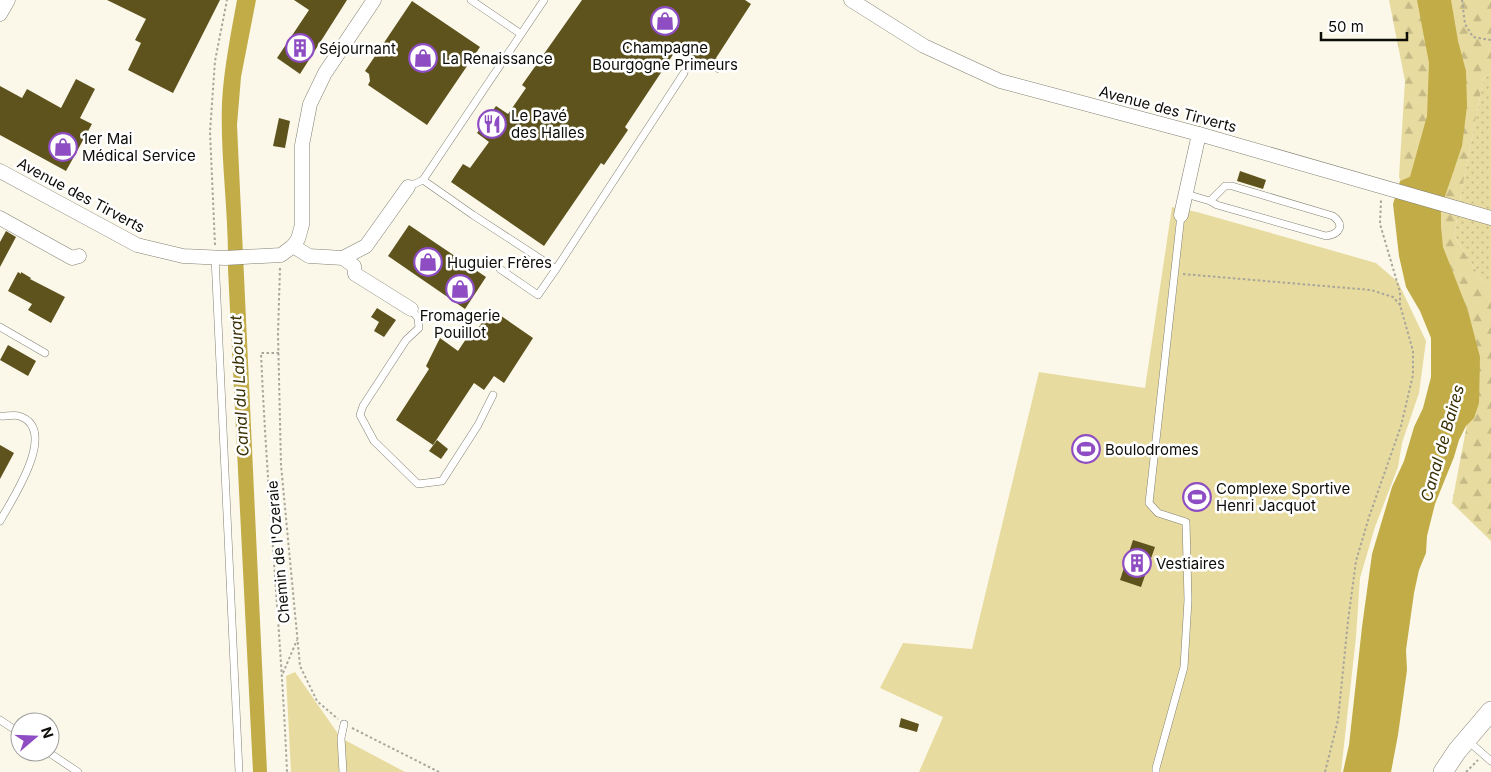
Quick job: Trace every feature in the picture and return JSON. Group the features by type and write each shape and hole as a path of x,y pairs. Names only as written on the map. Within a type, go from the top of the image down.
{"main road":[{"path":"1443,772 1466,739 1491,711"}],"street":[{"path":"0,14 8,0"},
{"path":"281,255 293,246 298,239 302,225 302,145 310,104 325,73 374,0"},
{"name":"Avenue des Tirverts","path":"851,0 924,46 1000,81 1198,134 1491,218"},
{"path":"1181,215 1198,134"},
{"name":"Avenue des Tirverts","path":"0,171 137,245 182,256 220,258 281,255"},
{"path":"293,246 309,256 343,258 366,246 408,187"},
{"path":"0,218 72,258 79,256"},
{"path":"343,258 354,266 356,274 411,309"}],"lane":[{"path":"471,0 521,34"},
{"path":"408,187 422,180 544,0"},
{"path":"500,269 538,294 684,74"},
{"path":"422,180 473,216 556,269"},
{"path":"1186,194 1217,205 1326,236 1334,235 1339,230 1340,224 1333,216 1232,186 1225,186 1210,201"},
{"path":"1156,772 1184,668 1188,600 1186,522 1158,513 1149,503 1181,215"},
{"path":"220,258 239,772"},
{"path":"411,309 418,318 419,328 406,340 363,406 360,416 374,441 418,484 442,481 478,426 493,395"},
{"path":"0,327 46,353"},
{"path":"0,416 19,416 28,422 34,430 36,437 32,462 0,521"},
{"path":"343,772 341,738 344,724"},
{"path":"1466,739 1491,761"},
{"path":"60,760 78,772"}],"path":[{"path":"220,258 210,132 215,61 227,0"},
{"path":"1462,0 1466,24 1473,37 1491,40"},
{"path":"1325,772 1338,720 1356,560 1401,426 1413,375 1413,351 1400,305 1400,292 1380,224 1381,187"},
{"name":"Chemin de l'Ozeraie","path":"281,255 279,353 281,465 300,666 317,701 344,724 439,772"},
{"path":"1175,273 1371,290 1393,297 1400,305"},
{"path":"279,353 262,353 264,427 282,673 287,772"},
{"path":"282,673 298,638"},
{"path":"1466,772 1484,755"}],"green space":[{"path":"1389,0 1491,0 1491,74 1484,77 1454,236 1480,277 1491,287 1491,541 1452,503 1477,372 1399,177 1405,81"},
{"path":"1491,74 1491,287 1480,277 1454,236 1484,77"},
{"name":"Complexe Sportive Henri Jacquot","path":"1172,207 1197,212 1376,263 1398,282 1426,341 1419,393 1402,443 1398,467 1375,527 1360,578 1356,637 1341,772 919,772 943,717 880,688 903,643 972,649 1039,372 1145,388"},
{"path":"295,672 341,738 405,772 291,772 286,676"}],"water":[{"name":"Canal du Labourat","path":"237,0 256,0 241,77 237,125 267,772 253,772 222,143 223,89"},
{"name":"Canal de Baires","path":"1417,0 1451,0 1458,41 1466,71 1467,106 1462,146 1441,208 1441,227 1443,247 1468,311 1480,357 1479,403 1474,418 1466,426 1459,440 1435,504 1427,536 1426,553 1419,570 1414,593 1406,650 1407,670 1391,772 1343,772 1349,745 1372,554 1392,487 1404,461 1414,427 1423,408 1431,377 1431,338 1420,311 1406,287 1399,256 1393,204 1400,181 1410,177 1427,116 1429,63"}],"building":[{"path":"107,0 220,0 173,93 128,70 141,43 135,40 146,19"},
{"path":"294,0 347,0 300,74 277,58 309,10"},
{"path":"582,0 745,0 751,4 716,58 724,64 718,73 678,47 625,127 628,130 604,165 601,163 544,246 451,182 463,164 470,168 489,142 477,133 496,106 508,114 526,88 522,85"},
{"name":"La Renaissance","path":"412,1 480,47 427,125 368,85 370,81 369,74 365,71"},
{"path":"76,79 95,89 80,118 92,124 66,171 0,135 0,86 22,98 27,89 61,108"},
{"path":"279,118 290,121 285,148 273,146"},
{"path":"1240,171 1266,180 1263,189 1237,181"},
{"path":"409,225 486,277 465,309 388,256"},
{"path":"6,231 16,237 0,267 0,242"},
{"path":"18,272 65,297 51,323 28,310 32,304 8,291"},
{"path":"377,308 396,320 384,337 374,331 379,322 371,317"},
{"path":"491,309 533,338 504,383 494,376 484,390 474,383 433,445 396,420 429,369 426,366 440,338 458,351 468,336 471,339"},
{"path":"8,345 36,361 28,376 0,360"},
{"path":"437,440 448,449 441,459 429,451"},
{"path":"0,445 14,453 0,479"},
{"name":"Vestiaires","path":"1133,540 1155,547 1141,587 1120,580"},
{"path":"901,718 919,724 917,732 899,727"}],"place":[{"name":"Champagne Bourgogne Primeurs","path":"665,21"},
{"name":"Séjournant","path":"300,48"},
{"name":"La Renaissance","path":"423,58"},
{"name":"Le Pavé des Halles","path":"492,124"},
{"name":"1er Mai Médical Service","path":"63,147"},
{"name":"Huguier Frères","path":"428,262"},
{"name":"Fromagerie Pouillot","path":"460,289"},
{"name":"Boulodromes","path":"1086,449"},
{"name":"Complexe Sportive Henri Jacquot","path":"1197,497"},
{"name":"Vestiaires","path":"1137,563"}]}
